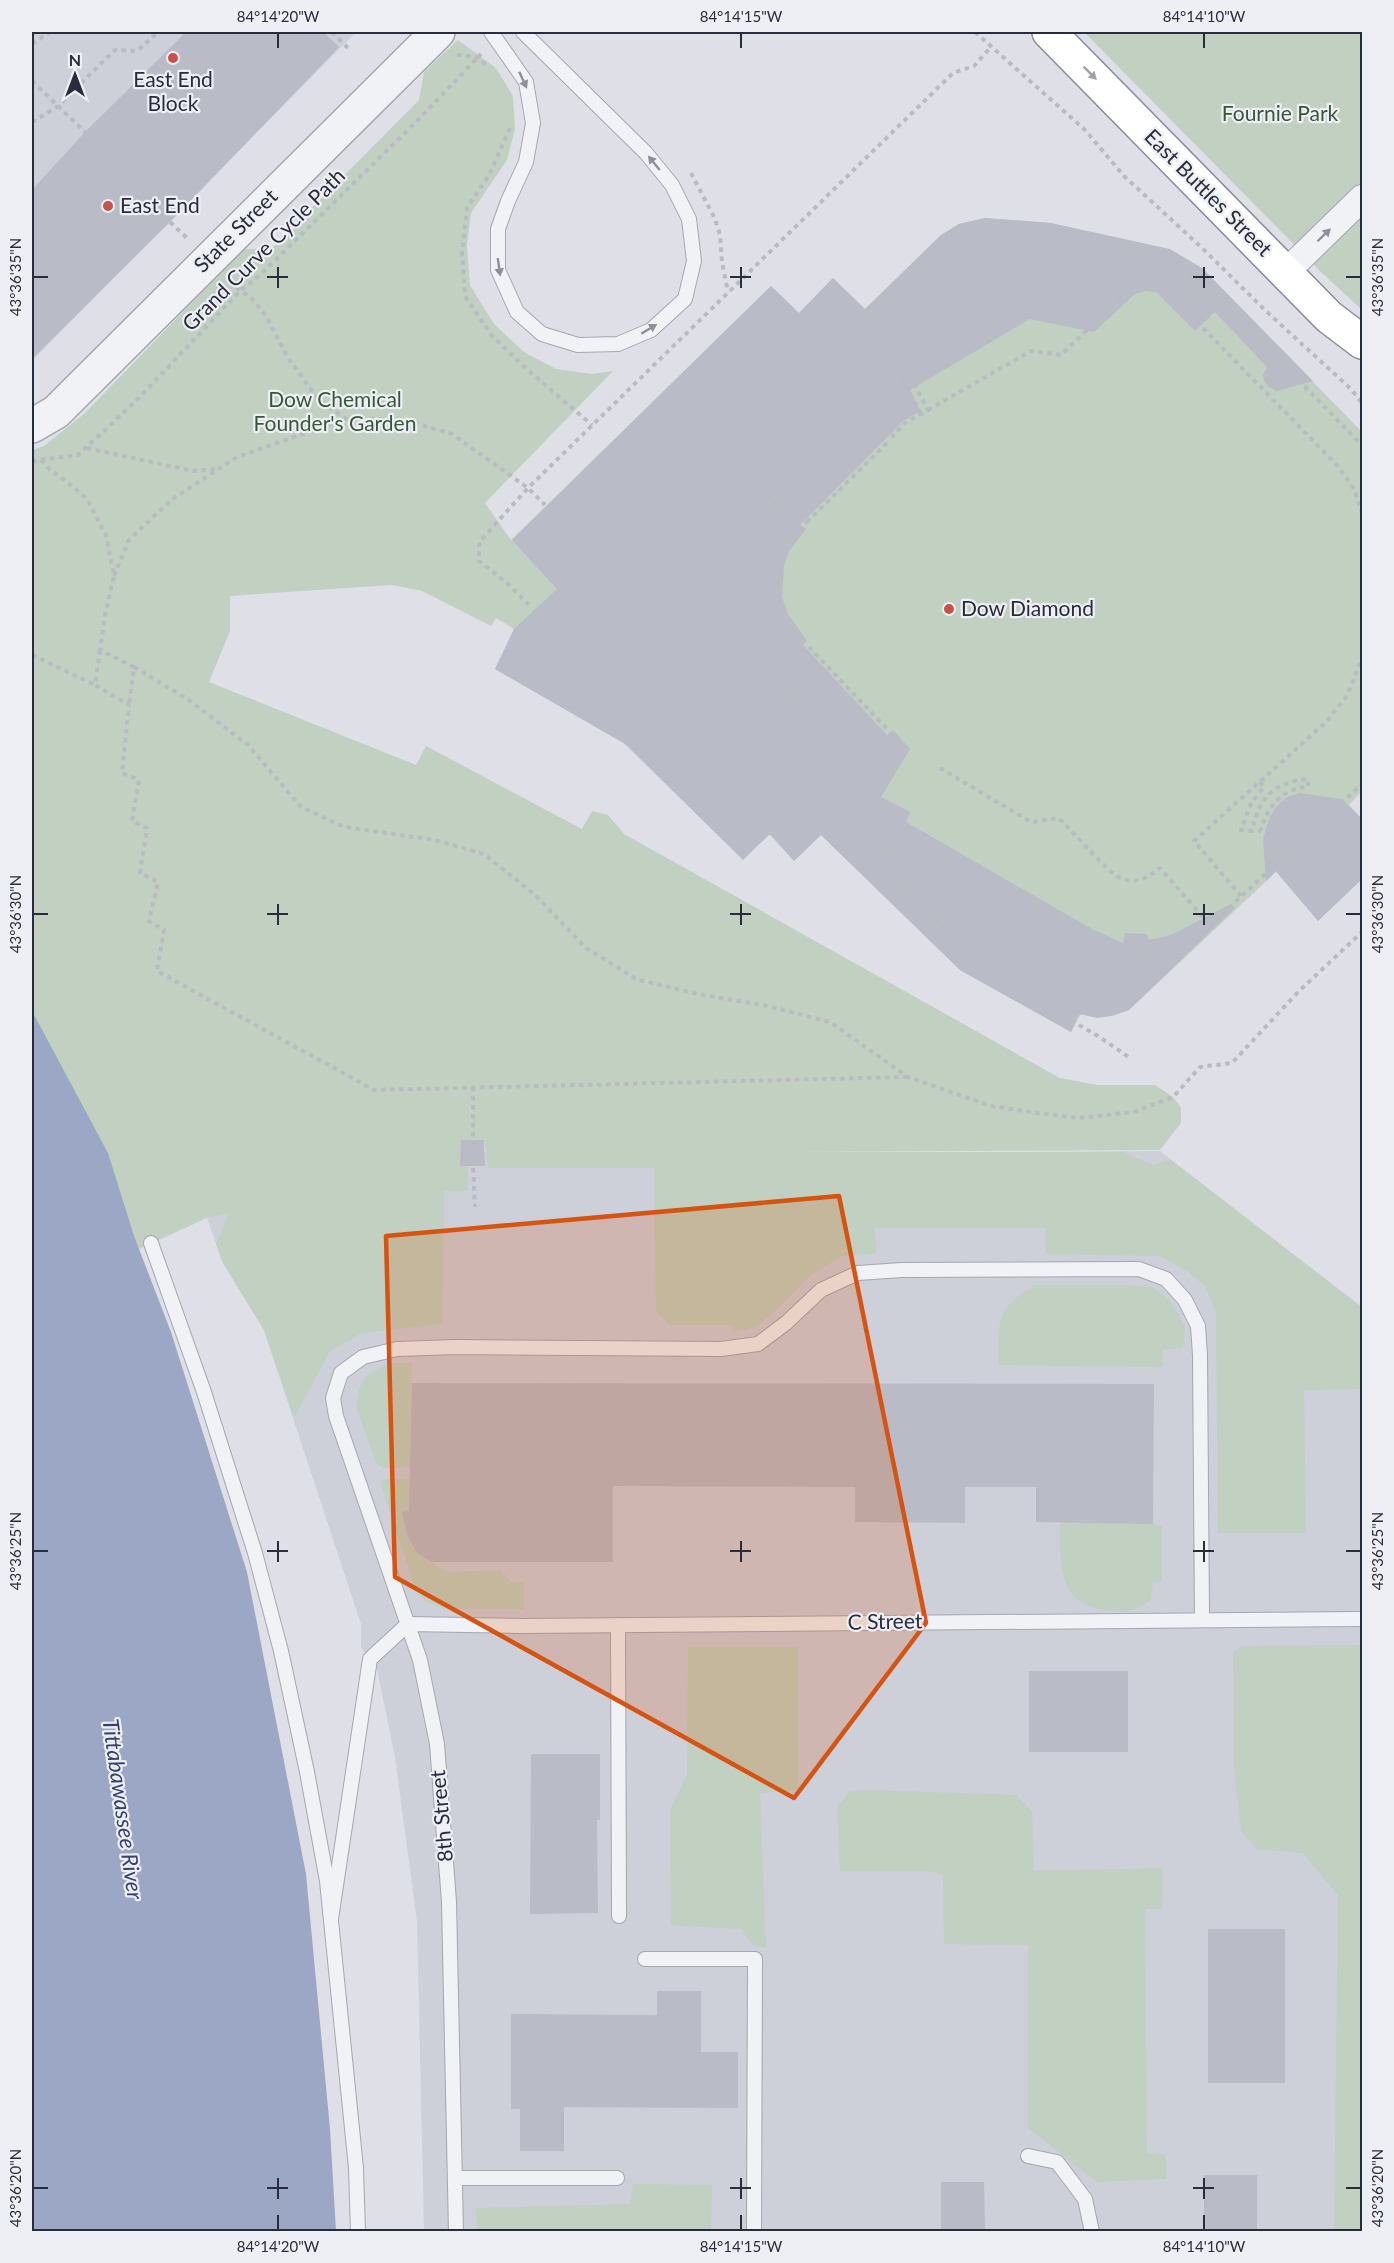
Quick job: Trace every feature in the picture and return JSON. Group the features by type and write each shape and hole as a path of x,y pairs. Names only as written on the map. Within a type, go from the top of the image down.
{"highway":[{"name":"East Buttles Street","path":"1049,32 1329,317"},
{"path":"1329,317 1362,342"}],"street":[{"name":"State Street","path":"32,426 56,412 438,32"},
{"path":"1286,272 1362,198"},
{"name":"East Buttles Street","path":"1329,317 1362,358"}],"lane":[{"path":"493,36 526,82 533,123 526,162 498,229 498,270 517,312 542,334 578,345 618,344 651,330 685,299 694,261 689,219 672,185 646,153 523,32"},
{"path":"151,1243 204,1392 258,1564 281,1651 307,1772 327,1881 355,2156 358,2232"},
{"name":"8th Street","path":"456,2232 449,1902 436,1744 420,1660 336,1416 333,1398 341,1373 363,1357 397,1349 454,1347 720,1349 758,1344 786,1323 821,1290 858,1273 913,1270 1139,1269 1166,1279 1185,1300 1198,1326 1202,1619"},
{"name":"C Street","path":"408,1624 618,1625 1362,1619"},
{"path":"331,1919 370,1659 408,1624"},
{"path":"618,1625 619,1916"},
{"path":"645,1959 754,1959 754,2232"},
{"path":"1029,2156 1058,2162 1086,2199 1092,2232"},
{"path":"454,2178 617,2178"}],"path":[{"path":"32,44 50,32"},
{"path":"32,122 57,107 115,50 137,51 158,32"},
{"path":"332,32 348,48"},
{"path":"975,32 1085,130 1124,176 1351,389 1362,403"},
{"name":"Grand Curve Cycle Path","path":"32,461 78,455 136,401 240,291 260,275 418,120 493,36"},
{"path":"529,605 507,583 479,561 479,542 528,488 953,73 975,66 991,47"},
{"path":"32,81 85,132"},
{"path":"170,222 192,243"},
{"path":"840,352 932,256 956,237 981,230 1020,230 1166,258 1194,275 1258,337 1362,445"},
{"path":"852,396 893,436 906,423 1032,351 1061,355 1122,297 1020,275 924,328 892,298"},
{"path":"1194,275 1190,280 1208,297 1204,301 1186,283 1180,288 1205,314 1197,322 1338,466 1354,489 1362,513"},
{"path":"224,278 252,299 266,316 288,358 318,399 346,419"},
{"path":"862,330 887,352 921,414"},
{"path":"913,382 928,410"},
{"path":"95,685 105,615 114,576 129,540 171,500 237,457 346,419 402,419 452,434 528,488 545,505"},
{"path":"818,431 849,462"},
{"path":"780,560 784,549 800,528 804,527 889,441"},
{"path":"86,447 193,471 218,469"},
{"path":"41,460 50,470 87,499 106,535 114,576"},
{"path":"783,466 813,496"},
{"path":"760,489 800,528"},
{"path":"783,499 807,522"},
{"path":"732,533 784,549"},
{"path":"719,585 777,585"},
{"path":"726,636 785,617"},
{"path":"784,671 807,646 888,729"},
{"path":"100,650 134,667 189,700 248,745 301,807 344,827 435,840 484,854 535,895 586,948 636,979 697,994 767,1006 830,1022 908,1077 991,1106 1079,1118 1134,1112 1173,1097 1200,1067 1232,1063 1298,992 1362,932"},
{"path":"32,656 95,685 129,705"},
{"path":"1241,897 1194,841 1325,723 1347,696 1362,658"},
{"path":"134,667 122,773 139,780 132,821 147,828 140,873 158,882 149,921 164,930 157,971 374,1090 908,1077"},
{"path":"778,705 813,674"},
{"path":"813,742 848,709"},
{"path":"825,802 892,734"},
{"path":"940,768 1031,822 1059,818 1112,874 1124,881 1148,878 1160,868 1210,925"},
{"path":"1260,782 1264,787 1251,803 1241,830 1252,831 1258,807 1267,795 1283,784 1308,779 1308,787 1286,793 1274,802 1265,815 1260,831 1269,833 1272,851 1278,862"},
{"path":"807,783 825,802 880,847 949,876 1021,901 1111,950 1154,956 1180,949 1210,925 1362,784"},
{"path":"1331,814 1338,821"},
{"path":"880,847 896,877 971,957 993,975 1098,1036 1130,1058"},
{"path":"473,1087 475,1207"}],"highlighted area":[{"path":"839,1196 926,1623 794,1798 395,1577 386,1236"}],"shaded area":[{"name":"East End","path":"32,32 356,32 32,361"},
{"path":"461,1140 484,1140 484,1152 758,1154 1160,1151 1362,1308 1362,2231 424,2231 417,1922 395,1757 377,1669 361,1647 361,1624 264,1330 223,1263 207,1218 455,1152"}],"green space":[{"name":"Fournie Park","path":"1084,32 1362,32 1362,310 1322,273"},
{"name":"Dow Chemical Founder's Garden","path":"458,40 496,68 513,96 515,129 507,160 471,213 467,246 470,285 494,324 524,352 556,369 592,374 613,371 485,503 511,540 771,286 799,313 833,278 865,309 941,235 959,224 985,218 1051,223 1202,268 1362,432 1362,791 1349,805 1362,819 1362,879 1318,921 1276,872 1129,1010 1105,1016 1081,1014 1071,1032 960,970 821,835 794,861 769,834 611,730 608,734 495,669 514,629 496,618 491,626 422,591 392,585 230,596 230,631 209,682 416,765 426,746 582,829 592,811 608,815 624,834 1060,1078 1097,1085 1155,1085 1173,1097 1181,1108 1181,1123 1160,1150 788,1152 1124,1152 1152,1165 1171,1160 1362,1307 1362,1389 1304,1390 1306,1533 1218,1533 1216,1314 1206,1287 1187,1271 1160,1256 1046,1254 1045,1228 875,1228 876,1253 842,1256 811,1275 779,1308 756,1327 733,1332 731,1325 670,1325 656,1311 654,1168 488,1168 484,1140 461,1140 460,1166 468,1166 468,1191 444,1191 442,1324 362,1333 330,1351 294,1418 264,1330 223,1263 216,1244 229,1213 207,1218 139,1249 32,1011 32,450 44,446 85,413 244,249 271,249 419,100 424,72"},
{"path":"1035,1285 1152,1287 1169,1299 1185,1325 1183,1348 1162,1350 1163,1367 998,1365 998,1338 1002,1318 1012,1302"},
{"path":"388,1363 412,1363 410,1467 383,1468 376,1463 356,1406 360,1387 368,1375"},
{"path":"383,1479 410,1479 409,1511 402,1512 407,1535 417,1553 446,1572 501,1570 511,1582 524,1582 524,1609 446,1609 426,1602 416,1590 381,1485"},
{"path":"1060,1522 1162,1526 1162,1582 1153,1582 1151,1599 1136,1609 1121,1612 1092,1607 1079,1600 1070,1591 1065,1580 1062,1567"},
{"path":"1362,1645 1362,2231 1334,2232 1338,1895 1303,1853 1256,1849 1241,1831 1234,1769 1233,1652 1242,1646"},
{"path":"688,1647 798,1647 799,1790 760,1793 766,1948 753,1945 741,1929 671,1925 670,1810 687,1775"},
{"path":"866,1790 1016,1795 1032,1811 1034,1871 1163,1868 1162,1909 1145,1909 1147,2153 1165,2154 1167,2179 1097,2182 1028,2128 1028,1945 944,1944 943,1875 929,1871 840,1871 837,1807 849,1792"},
{"path":"633,2184 712,2185 711,2231 477,2231 476,2208 630,2204"}],"water":[{"name":"Tittabawassee River","path":"32,1011 108,1153 134,1236 171,1332 247,1572 306,1874 330,2129 336,2231 32,2231"}],"building":[{"name":"East End","path":"186,32 323,32 339,47 170,222 32,359 32,190 85,132"},
{"path":"985,218 1051,223 1170,249 1202,268 1313,381 1277,391 1269,387 1263,375 1267,367 1215,312 1195,331 1156,292 1145,291 1135,294 1094,332 1030,319 910,390 921,411 903,421 800,525 806,529 789,551 784,566 782,597 788,614 807,641 803,645 887,735 893,730 910,749 881,797 910,812 906,822 1092,929 1123,943 1125,933 1147,934 1149,940 1171,935 1231,904 1235,908 1129,1010 1097,1018 1079,1014 1071,1032 960,970 821,835 794,861 770,834 743,860 625,744 495,669 514,629 557,589 512,540 771,286 799,313 833,278 865,309 941,235 959,224"},
{"path":"1300,793 1342,799 1362,819 1362,879 1318,921 1276,871 1266,881 1263,839 1269,819 1276,807 1287,797"},
{"path":"461,1140 484,1140 485,1166 460,1166"},
{"path":"412,1383 1154,1384 1153,1524 1036,1522 1036,1487 965,1487 965,1523 855,1522 855,1487 613,1486 613,1562 431,1562 417,1553 407,1535 402,1512 409,1511"},
{"path":"1029,1671 1128,1671 1128,1752 1029,1752"},
{"path":"531,1754 600,1754 600,1820 597,1820 598,1913 530,1914"},
{"path":"1208,1929 1285,1929 1285,2083 1208,2083"},
{"path":"657,1991 701,1991 701,2052 738,2052 738,2108 564,2107 564,2151 520,2151 520,2109 511,2109 511,2014 657,2015"},
{"path":"1204,2175 1257,2175 1257,2232 1204,2232"},
{"path":"941,2182 984,2182 985,2232 941,2232"}],"place":[{"name":"East End Block","path":"173,58"},
{"name":"East End","path":"108,206"},
{"name":"Dow Diamond","path":"949,609"}]}
